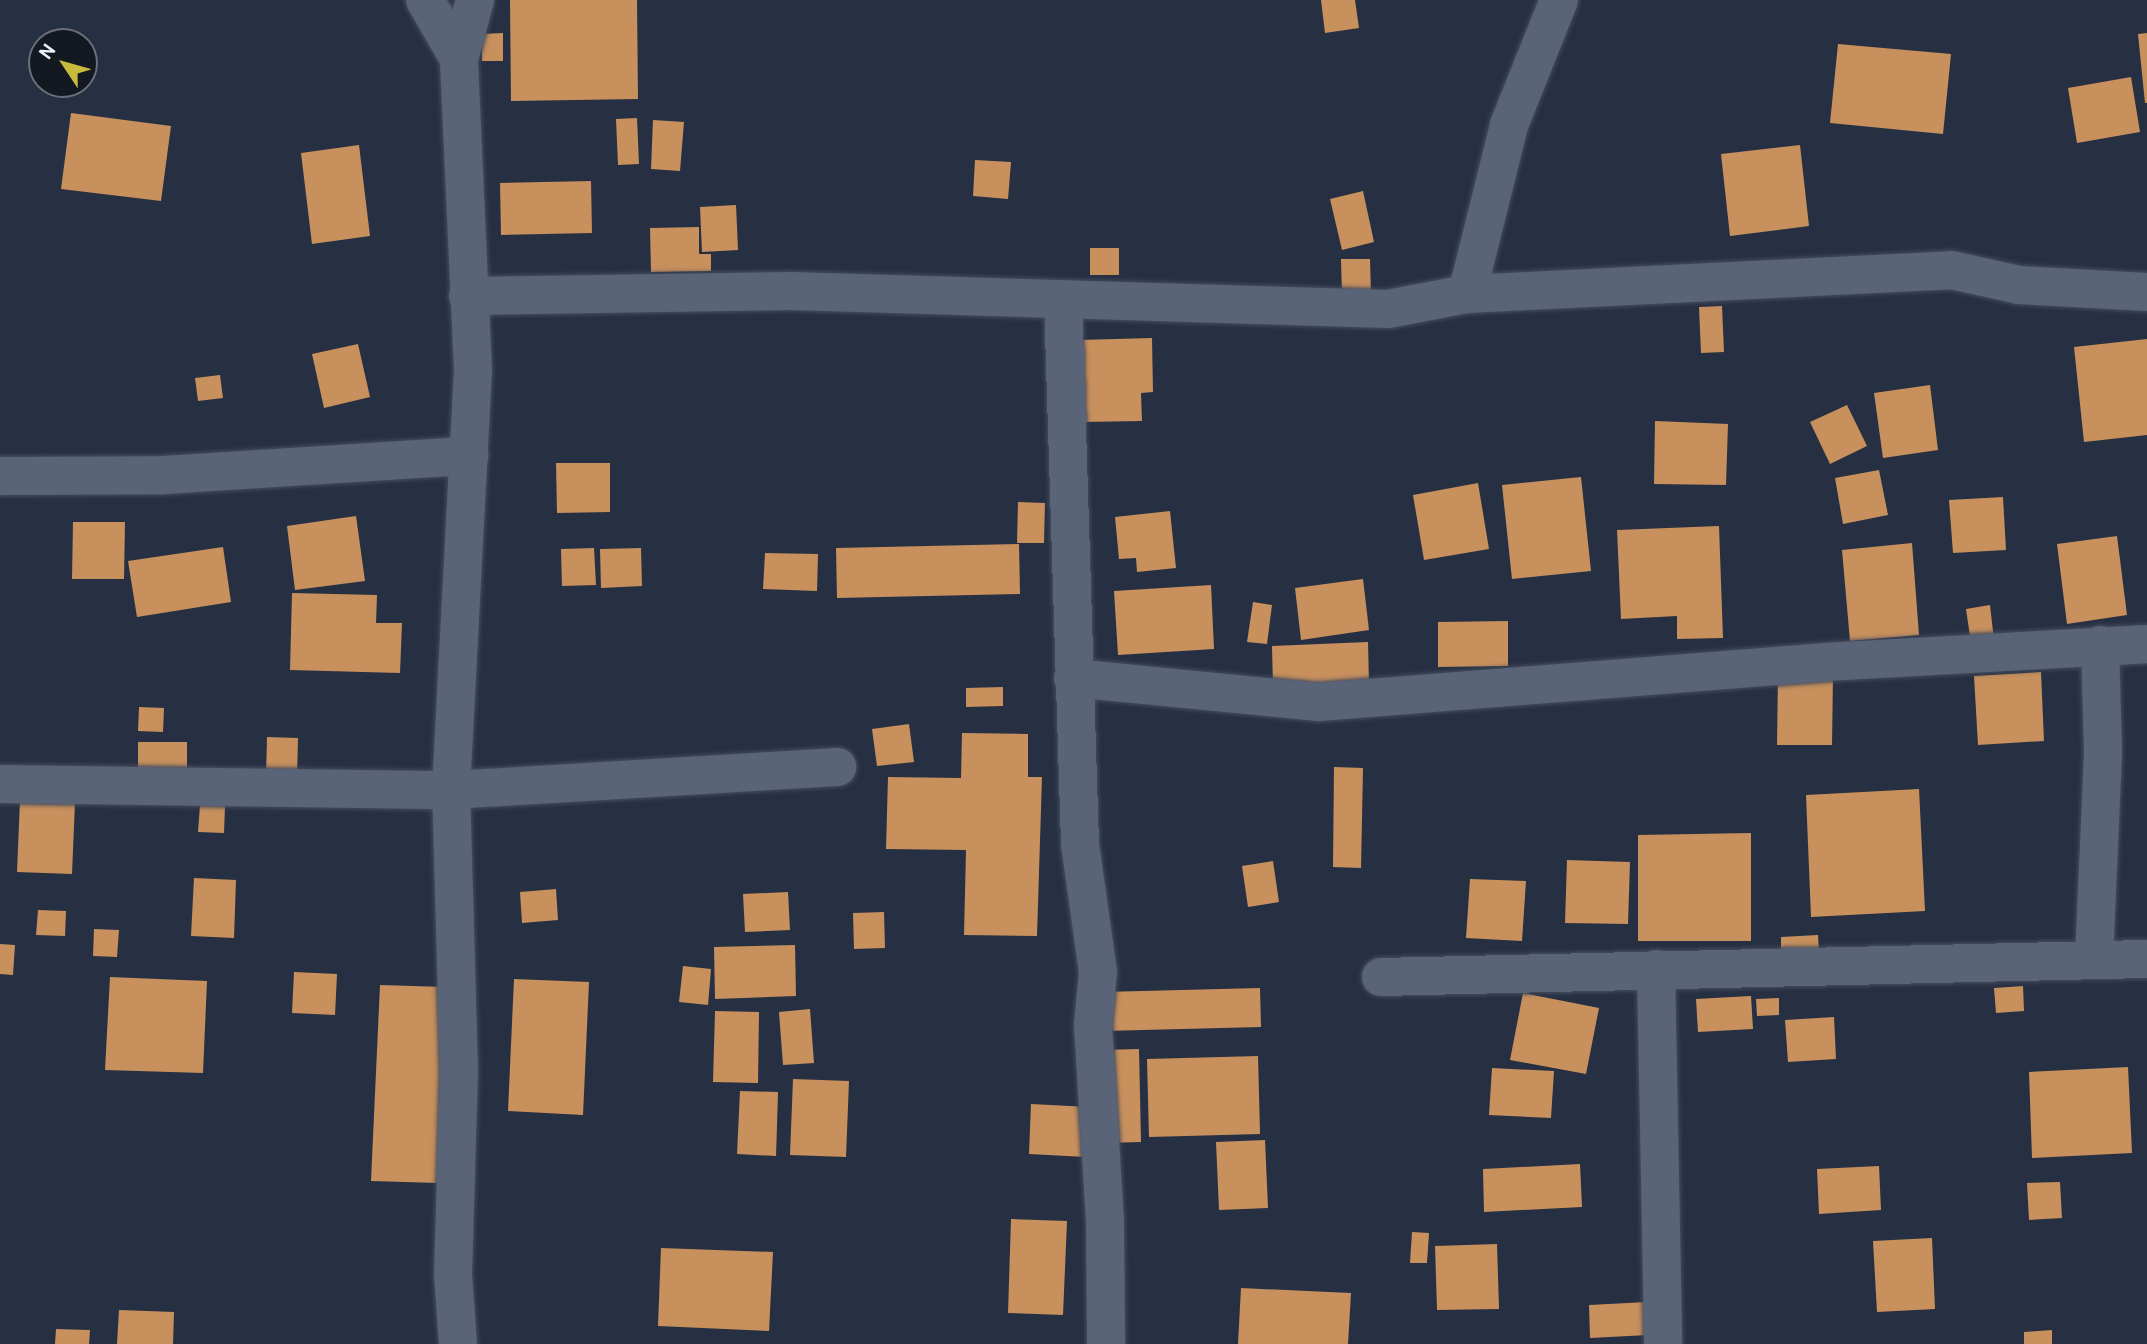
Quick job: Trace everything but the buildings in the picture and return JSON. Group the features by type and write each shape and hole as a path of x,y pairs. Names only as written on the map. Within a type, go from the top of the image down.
{"street":[{"path":"425,0 460,59"},
{"path":"458,1344 453,1274 459,1072 451,790 473,370 460,59 475,0"},
{"path":"1467,294 1509,125 1559,0"},
{"path":"468,296 791,291 1388,309 1467,294 1951,270 2019,285 2147,292"},
{"path":"1063,300 1080,844 1098,972 1093,1025 1104,1221 1106,1344"},
{"path":"0,476 164,475 469,456"},
{"path":"1073,678 1319,702 2100,645 2147,644"},
{"path":"2094,960 2104,716 2100,645"},
{"path":"0,784 451,790 837,767"},
{"path":"1381,977 2147,959"},
{"path":"1656,969 1663,1344"}]}
